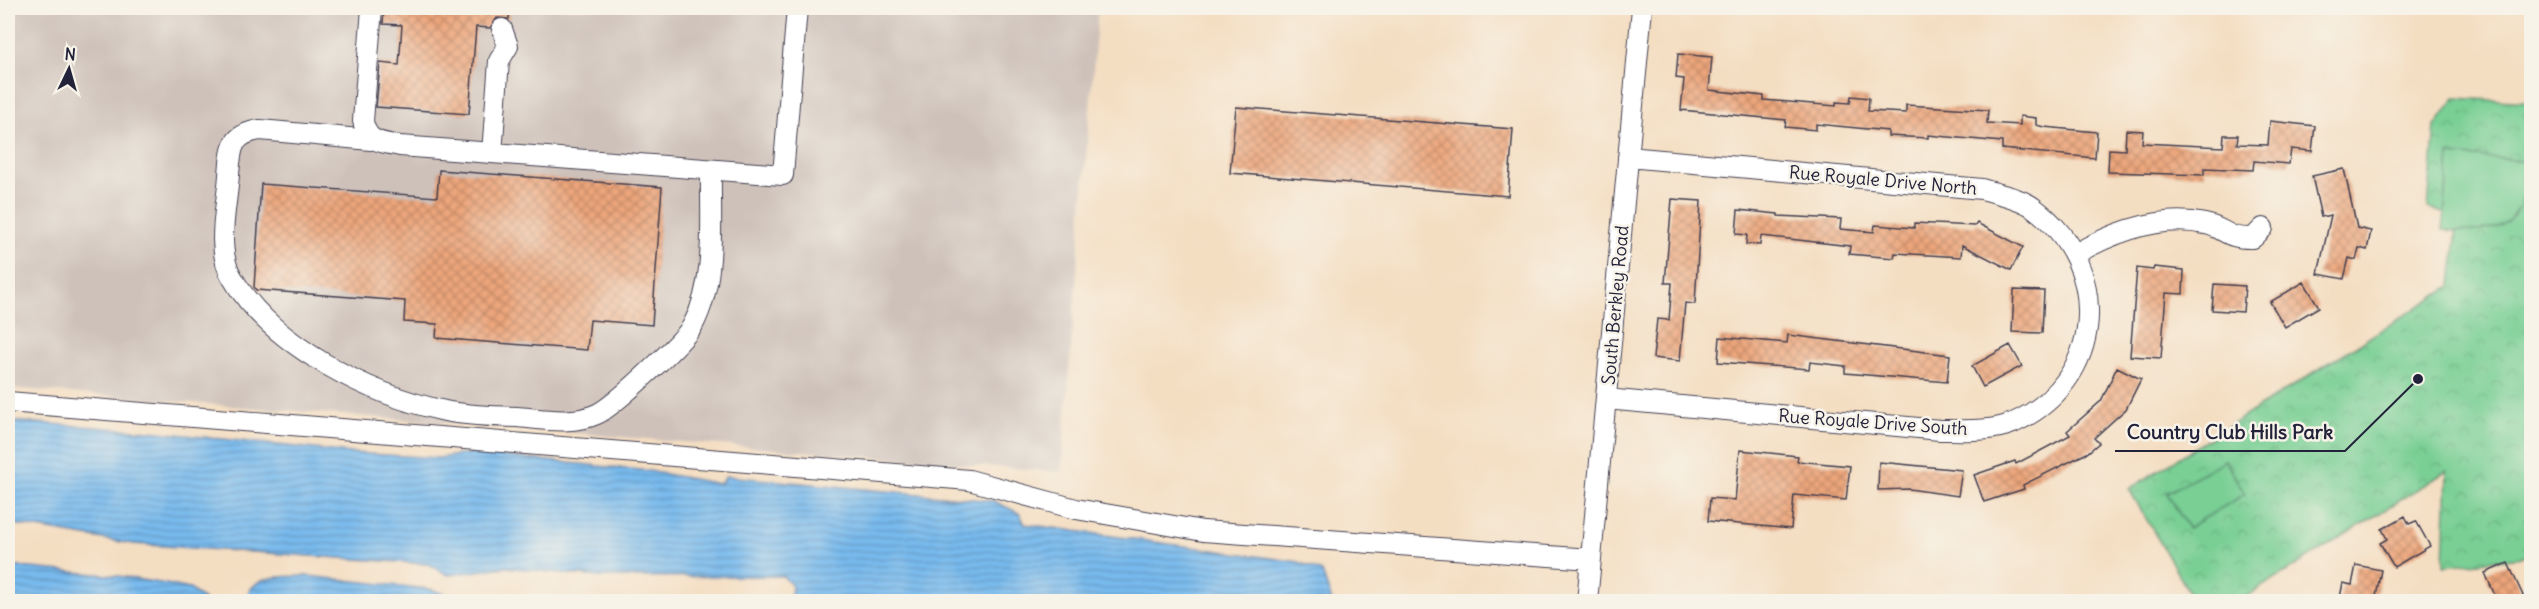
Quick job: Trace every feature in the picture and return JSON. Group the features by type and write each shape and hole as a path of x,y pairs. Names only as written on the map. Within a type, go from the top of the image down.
{"street":[{"path":"371,140 365,133 363,122 372,8"},
{"path":"711,170 708,269 704,302 692,328 622,397 597,414 562,421 447,412 389,396 312,355 262,317 231,277 223,254 230,156 237,139 247,132 260,130 371,140 400,146 783,175 797,8"},
{"name":"South Berkley Road","path":"1587,602 1642,8"},
{"path":"492,153 499,61 508,46 502,28"},
{"name":"Rue Royale Drive North","path":"1628,157 1982,189 2032,206 2061,231 2075,254 2085,280 2088,326"},
{"path":"2075,254 2099,240 2146,225 2171,220 2207,224 2235,239 2253,238 2263,228"},
{"name":"Rue Royale Drive South","path":"1606,399 1940,430 1980,430 2012,423 2055,396 2077,362 2088,326"},
{"path":"8,402 969,480 1076,509 1203,531 1591,559"}],"shaded area":[{"path":"17,8 1098,8 1061,472 8,388 8,123"}],"green space":[{"path":"2455,98 2531,102 2531,556 2444,566 2447,471 2239,601 2194,601 2129,489 2451,286 2458,218 2428,208 2435,126"},
{"path":"2449,155 2530,161 2527,182 2516,212 2496,227 2481,231 2443,230"},
{"path":"2225,460 2245,494 2188,528 2167,493"}],"water":[{"path":"8,421 149,431 351,453 439,458 471,453 649,471 720,484 726,476 994,501 1019,513 1025,524 1299,562 1322,572 1332,601 790,602 792,586 783,576 599,577 505,567 448,575 429,564 133,544 8,523"},
{"path":"8,566 118,576 166,584 190,589 205,601 8,601"},
{"path":"307,576 429,589 469,601 246,601 254,585 261,581 279,577"}],"building":[{"path":"384,8 510,8 509,19 497,18 490,28 476,27 469,114 376,107 380,63 399,65 402,25 383,24"},
{"path":"1678,54 1712,57 1709,90 1764,96 1764,100 1836,106 1836,102 1850,103 1851,96 1869,98 1868,111 1906,113 1906,105 1988,110 1987,123 2020,125 2020,116 2036,118 2036,125 2044,127 2097,132 2095,158 2002,149 2002,142 1928,135 1928,138 1888,136 1888,131 1816,124 1816,130 1785,127 1786,120 1681,110 1684,79 1676,78"},
{"path":"1236,107 1513,129 1508,196 1230,173"},
{"path":"2270,121 2315,126 2312,151 2291,149 2289,164 2254,161 2253,170 2204,168 2204,175 2108,172 2109,149 2125,150 2126,130 2143,131 2142,143 2223,147 2224,135 2238,135 2237,144 2268,145"},
{"path":"2344,169 2357,228 2371,231 2367,250 2359,248 2356,260 2349,258 2344,279 2318,274 2331,215 2321,217 2312,176"},
{"path":"439,170 662,187 652,325 590,320 587,350 436,338 437,324 404,322 405,301 256,290 254,287 261,184 437,197"},
{"path":"1672,199 1701,201 1695,304 1685,303 1680,361 1653,358 1657,319 1669,320 1672,283 1665,283"},
{"path":"1738,210 1778,214 1778,216 1841,219 1840,229 1874,232 1875,225 1914,228 1914,223 1975,226 1977,223 2023,247 2011,270 1962,245 1961,257 1895,253 1894,258 1849,254 1850,246 1761,236 1760,245 1746,244 1747,235 1736,234"},
{"path":"2154,267 2184,270 2183,294 2166,293 2161,358 2130,356 2137,268 2153,270"},
{"path":"2304,282 2319,307 2285,327 2270,302"},
{"path":"2214,284 2245,286 2243,312 2212,310"},
{"path":"2014,290 2044,291 2042,333 2012,332"},
{"path":"1788,335 1950,355 1947,382 1845,373 1845,366 1810,362 1809,369 1718,362 1720,337 1787,343"},
{"path":"2010,345 2022,366 1983,387 1972,366"},
{"path":"2117,367 2141,379 2126,409 2094,438 2099,443 2087,453 2023,485 2024,489 1984,502 1974,475 2015,461 2016,464 2070,435 2067,431 2101,401"},
{"path":"1740,450 1798,456 1797,461 1850,466 1846,500 1794,495 1791,529 1708,521 1710,498 1735,500"},
{"path":"1879,462 1962,470 1958,496 1909,489 1878,490"},
{"path":"2405,516 2409,524 2416,521 2430,546 2394,567 2380,543 2387,539 2382,529"},
{"path":"2508,563 2526,602 2498,602 2485,573"},
{"path":"2356,565 2381,570 2375,602 2339,602 2343,583 2352,585"}],"place":[{"name":"Country Club Hills Park","path":"2418,379"}]}
